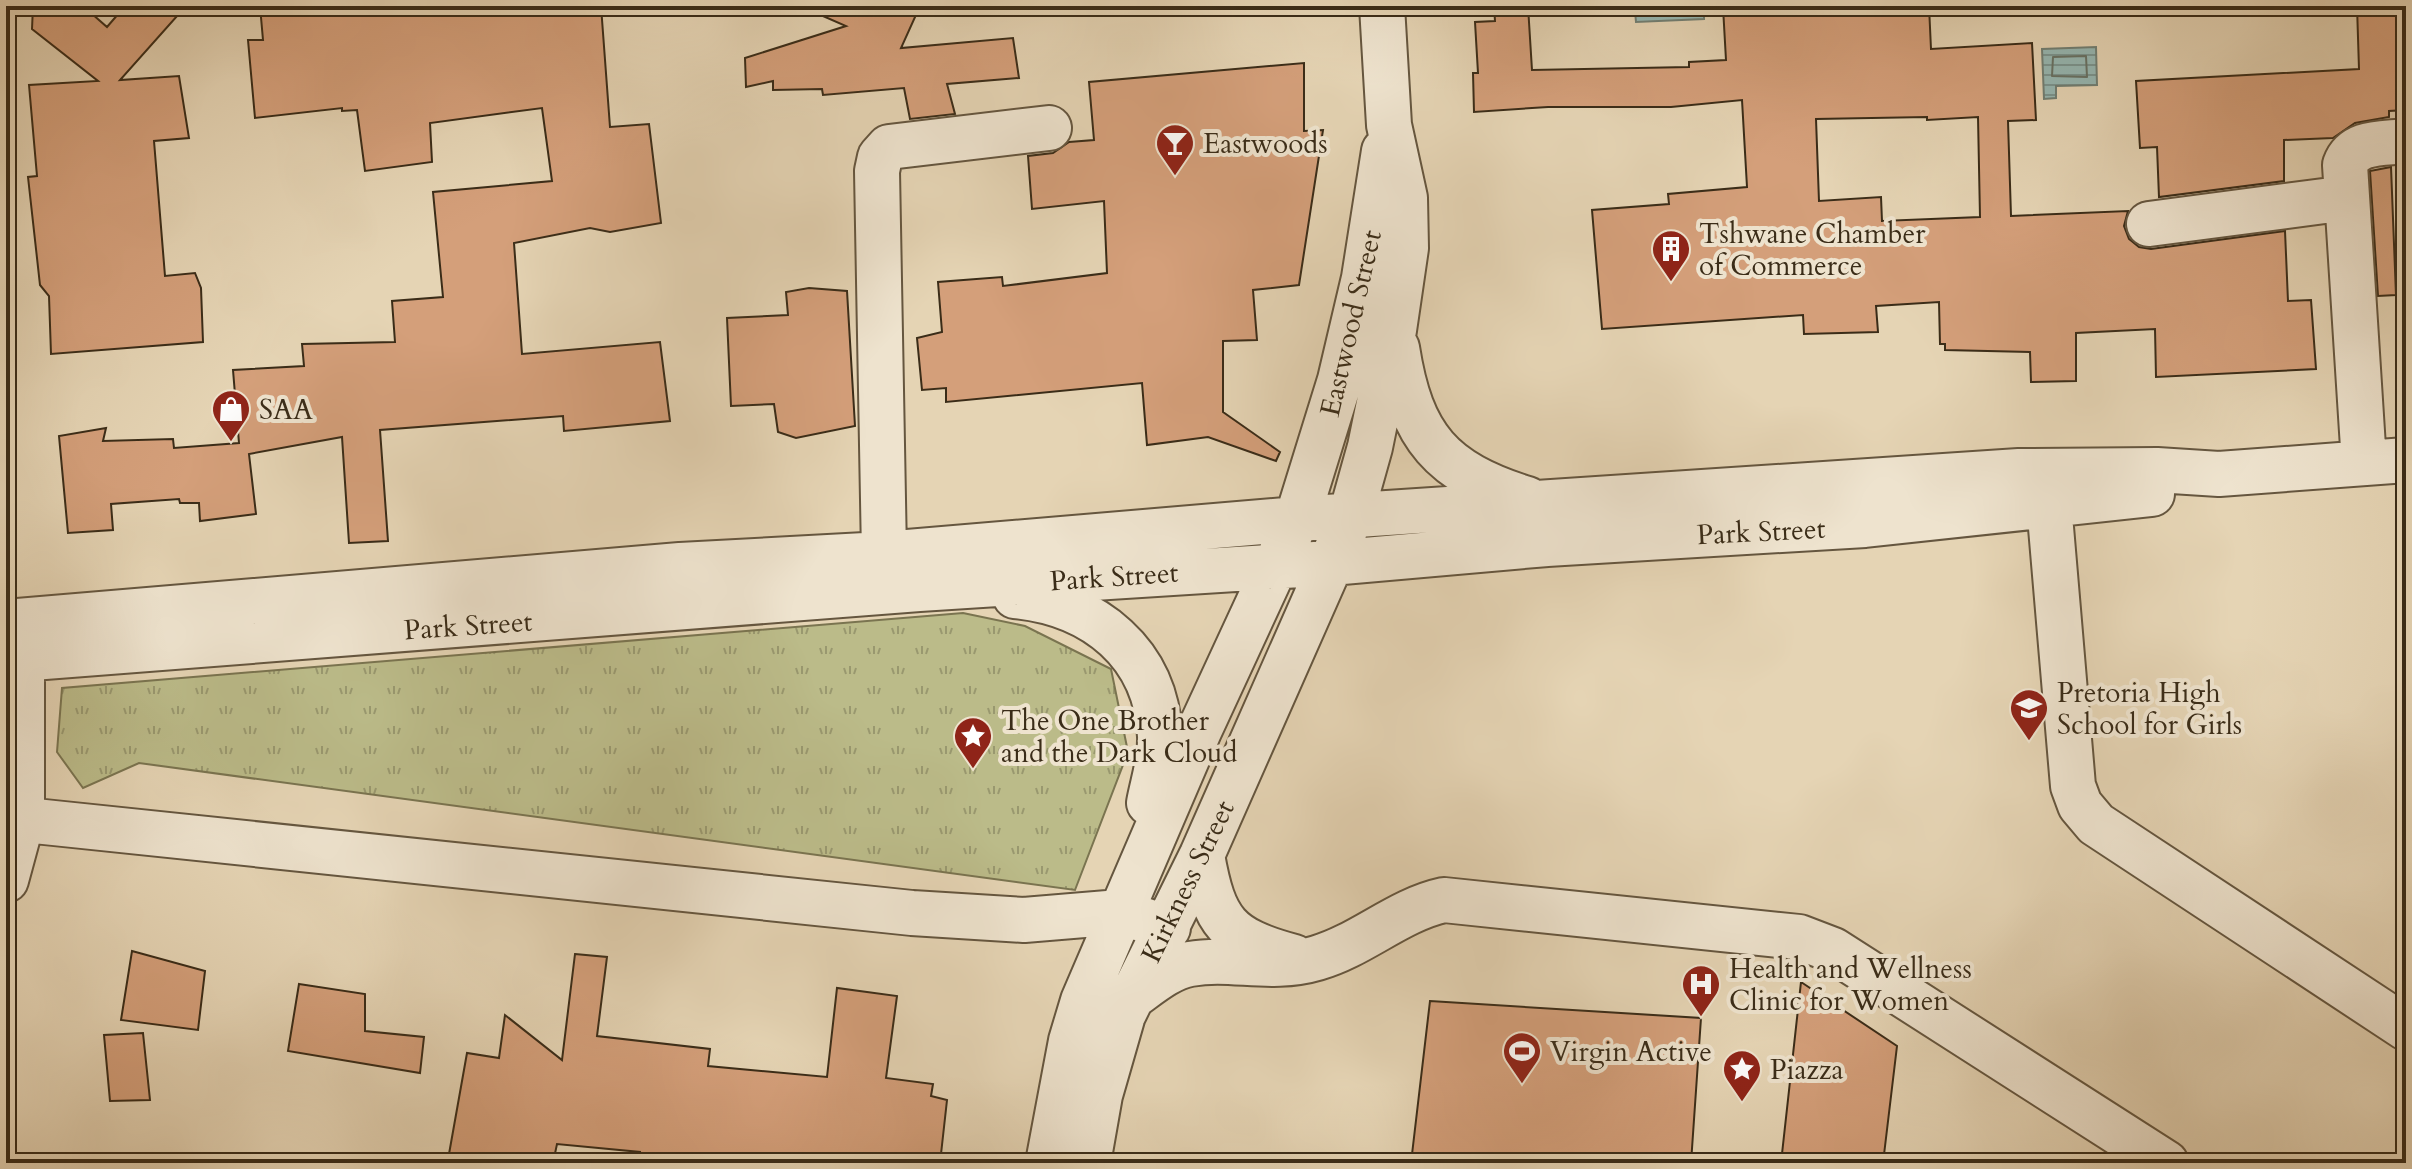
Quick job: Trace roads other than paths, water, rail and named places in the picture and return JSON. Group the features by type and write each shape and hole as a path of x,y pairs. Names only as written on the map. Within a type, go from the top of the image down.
{"street":[{"name":"Eastwood Street","path":"1331,563 1351,515 1394,330 1407,228 1400,165 1389,125 1382,6"},
{"name":"Eastwood Street","path":"1278,564 1297,519 1340,380 1364,278 1389,125"},
{"path":"884,554 877,171 880,157 889,147 1049,128"},
{"path":"2385,461 2347,198 2345,165 2350,153 2360,146 2406,141"},
{"path":"2149,224 2347,198"},
{"path":"1394,330 1402,379 1416,420 1433,444 1481,484 1544,505"},
{"name":"Park Street","path":"13,633 680,565 884,554 1351,515 1544,505 2019,471 2157,470 2219,474 2385,461"},
{"name":"Park Street","path":"13,633 919,589 1331,563 1547,544 1865,525 2156,494 2219,474"},
{"path":"2049,504 2066,739 2073,786 2080,805 2096,824 2406,1028"},
{"name":"Kirkness Street","path":"1088,1163 1110,1057 1132,997 1202,855 1331,563"},
{"name":"Kirkness Street","path":"1048,1163 1071,1041 1083,1001 1138,869 1278,564"},
{"path":"919,589 1020,596 1065,607 1110,631 1141,665 1156,699 1160,739 1138,869"},
{"path":"6,880 14,819 13,633"},
{"path":"14,819 960,917 1049,919 1120,912 1168,928"},
{"path":"1202,855 1213,906 1232,930 1262,948 1308,961"},
{"path":"1132,997 1166,974 1188,964 1279,966 1308,961 1334,952 1413,909 1444,900 1799,937 1833,950 2166,1163"}],"water":[{"path":"1630,6 1704,6 1704,19 1636,22 1635,11"},
{"path":"2096,47 2097,85 2056,86 2056,98 2044,99 2042,49"}],"place":[{"name":"Eastwoods","path":"1175,177"},
{"name":"Tshwane Chamber of Commerce","path":"1671,283"},
{"name":"SAA","path":"231,443"},
{"name":"Pretoria High School for Girls","path":"2029,742"},
{"name":"The One Brother and the Dark Cloud","path":"973,770"},
{"name":"Health and Wellness Clinic for Women","path":"1701,1018"},
{"name":"Virgin Active","path":"1522,1085"},
{"name":"Piazza","path":"1742,1103"}]}
